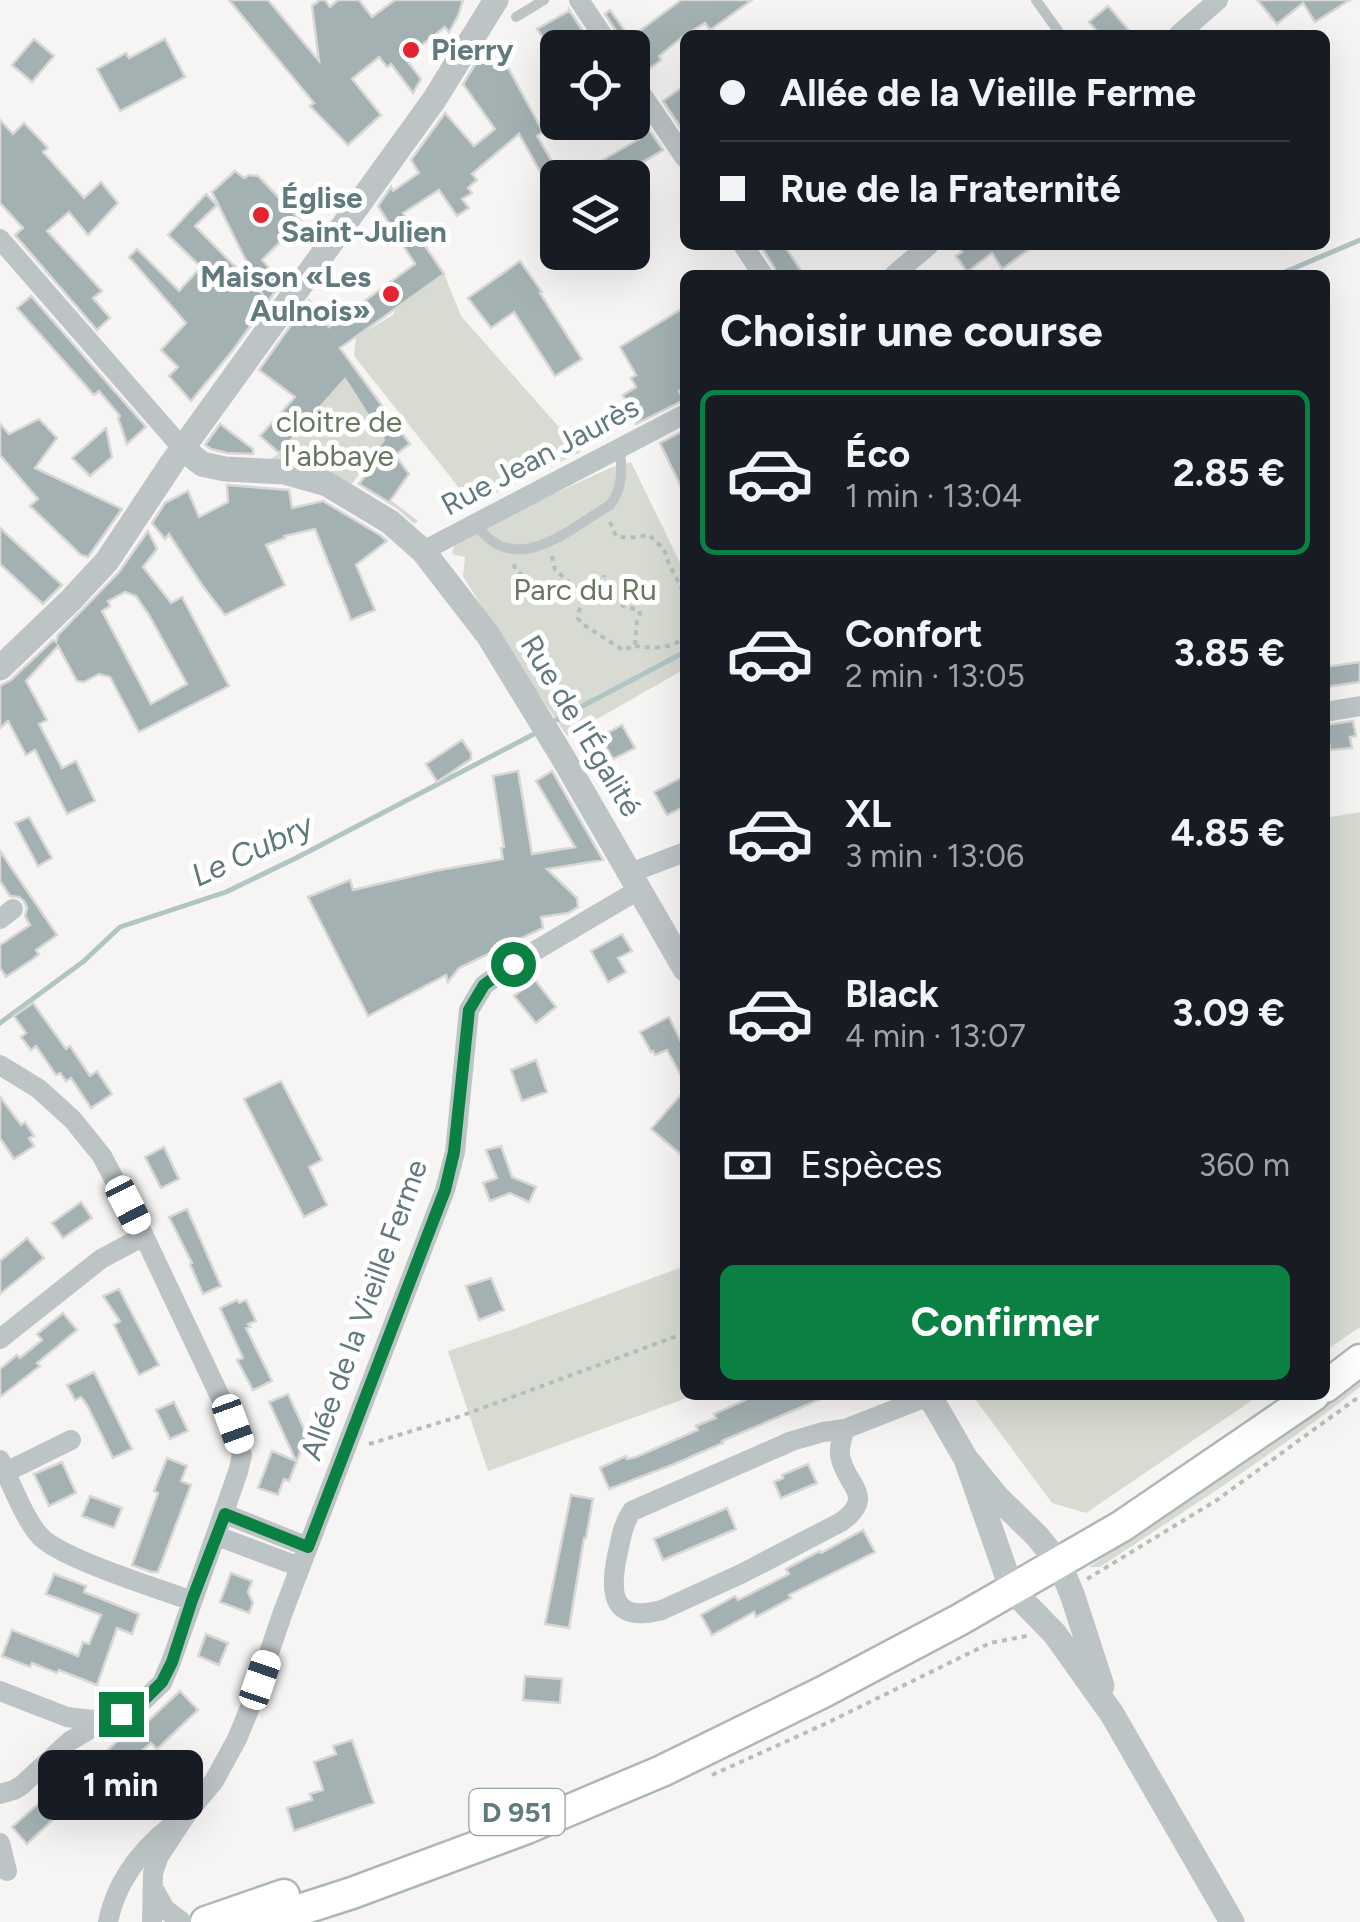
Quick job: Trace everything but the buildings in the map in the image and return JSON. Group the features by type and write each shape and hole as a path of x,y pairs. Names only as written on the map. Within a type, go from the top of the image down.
{"main road":[{"path":"1330,1383 1360,1360"},
{"name":"D 951","path":"262,1922 527,1828 662,1771 825,1692 1012,1590 1064,1575 1122,1526 1307,1400"},
{"name":"D 951","path":"206,1922 520,1811 825,1692"},
{"name":"D 951","path":"234,1922 344,1882 402,1854"}],"street":[{"path":"579,0 599,30"},
{"path":"1184,30 1218,0"},
{"path":"0,668 107,560 182,448 499,5"},
{"path":"650,106 680,151"},
{"path":"0,239 182,448"},
{"path":"900,270 923,250"},
{"name":"Rue Jean Jaurès","path":"422,551 680,417"},
{"name":"Rue de l'Égalité","path":"182,448 202,464 284,472 327,484 390,522 422,551 488,635 680,960"},
{"path":"1330,711 1360,706"},
{"name":"Allée de la Vieille Ferme","path":"152,1922 158,1856 214,1781 237,1739 445,1190 454,1152 469,1010 484,985 635,881 680,855"},
{"path":"0,1065 55,1103 89,1138 107,1165 233,1424 241,1463 162,1682 134,1708 106,1719 70,1742 14,1790 0,1794"},
{"path":"0,1340 101,1259 144,1236"},
{"path":"845,1430 840,1453 858,1496 852,1514 743,1573 662,1610 634,1613 616,1601 613,1576 624,1522 632,1512 792,1441 845,1430 917,1400"},
{"path":"932,1400 966,1458 1037,1536 1064,1575 1112,1714"},
{"path":"71,1440 3,1466 36,1531 46,1542 70,1555 192,1600"},
{"path":"966,1458 1012,1590 1055,1634 1112,1714 1232,1922"},
{"path":"225,1514 308,1547"},
{"path":"216,1536 300,1567"},
{"path":"0,1691 67,1717 106,1719"},
{"name":"Allée de la Vieille Ferme","path":"108,1922 123,1879 140,1854 188,1812"},
{"path":"0,1843 7,1871"},
{"path":"153,1882 164,1909 182,1922"}],"lane":[{"path":"499,5 544,0"},
{"path":"1036,0 1057,30"},
{"path":"476,524 494,544 522,551 537,548 603,509 618,495 620,450"}],"path":[{"path":"603,509 616,536 649,535 660,542 680,584"},
{"path":"550,541 555,570 582,600 578,618 581,623 623,650 635,646 672,646 680,641"},
{"path":"511,549 516,568 545,595 579,596"},
{"path":"604,575 607,596 615,604 640,614 635,646"},
{"path":"347,1444 375,1444 444,1422 680,1335"},
{"path":"1064,1575 1097,1574 1216,1500 1360,1396"}],"green space":[{"path":"444,274 461,316 581,452 472,504 354,356 356,337 393,315 396,308"},
{"name":"cloitre de l'abbaye","path":"345,379 384,440 352,484 298,464 267,461 280,453"},
{"name":"Parc du Ru","path":"631,462 680,563 680,672 567,736 463,576 465,557 452,554 456,539"},
{"path":"1360,812 1360,1327 1330,1348 1330,817"},
{"path":"680,1268 681,1400 488,1471 448,1351"},
{"path":"1360,1374 1360,1387 1297,1434 1100,1567 1089,1567 1330,1400"},
{"path":"976,1400 1253,1400 1086,1513 1052,1503"}],"waterway":[{"name":"Le Cubry","path":"1290,270 1360,240"},
{"name":"Le Cubry","path":"556,720 680,655"},
{"name":"Le Cubry","path":"0,1023 84,961 120,927 226,892 536,733"}],"place":[{"name":"Pierry","path":"411,50"},
{"name":"Église Saint-Julien","path":"261,215"},
{"name":"Maison «Les Aulnois»","path":"391,294"}],"route":[{"path":"121,1714 134,1708 162,1682 225,1514 308,1547 445,1190 454,1152 469,1010 484,985 513,964"}]}
